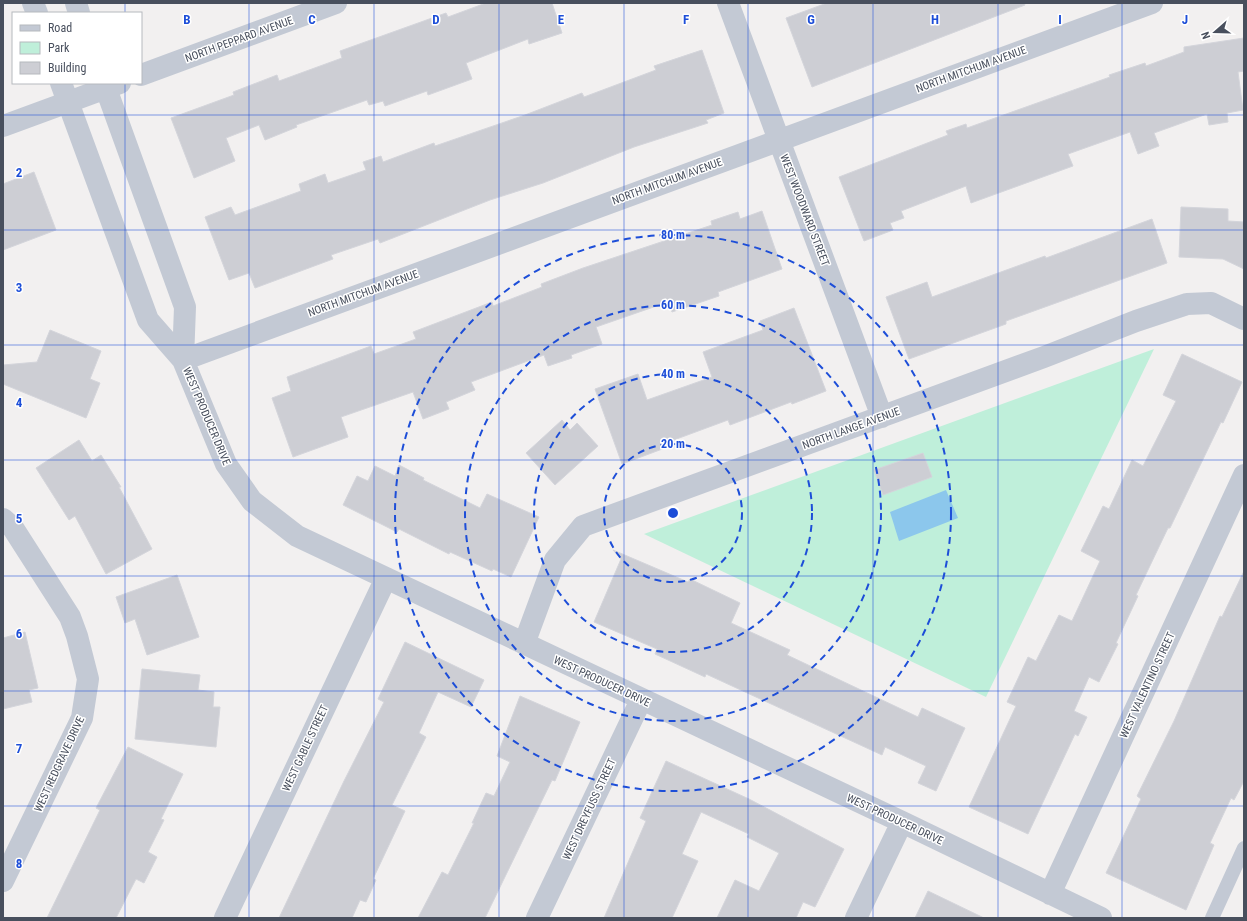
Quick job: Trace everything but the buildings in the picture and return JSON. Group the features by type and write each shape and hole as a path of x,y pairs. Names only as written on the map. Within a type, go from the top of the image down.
{"street":[{"name":"NORTH PEPPARD AVENUE","path":"142,75 336,3"},
{"name":"WEST WOODWARD STREET","path":"728,3 882,417"},
{"name":"NORTH MITCHUM AVENUE","path":"183,360 1152,3"},
{"path":"3,126 65,93 110,85"},
{"name":"WEST PRODUCER DRIVE","path":"110,85 186,307 183,360"},
{"name":"WEST PRODUCER DRIVE","path":"65,93 148,320 183,360 226,464 252,502 297,536 641,700 902,822 1101,918"},
{"name":"NORTH LANGE AVENUE","path":"524,644 555,560 583,526 1044,357 1136,321 1187,304 1211,303 1244,319"},
{"name":"WEST VALENTINO STREET","path":"1050,894 1244,475"},
{"name":"WEST REDGRAVE DRIVE","path":"3,519 12,528 70,617 77,636 88,679 82,718 3,881"},
{"name":"WEST GABLE STREET","path":"225,918 386,578"},
{"name":"WEST DREYFUSS STREET","path":"537,918 641,700"},
{"path":"856,918 902,822"}],"lane":[{"path":"1212,918 1244,848"}],"green space":[{"path":"1154,349 986,697 644,534"}],"water":[{"path":"946,490 958,518 899,541 890,512"}]}
